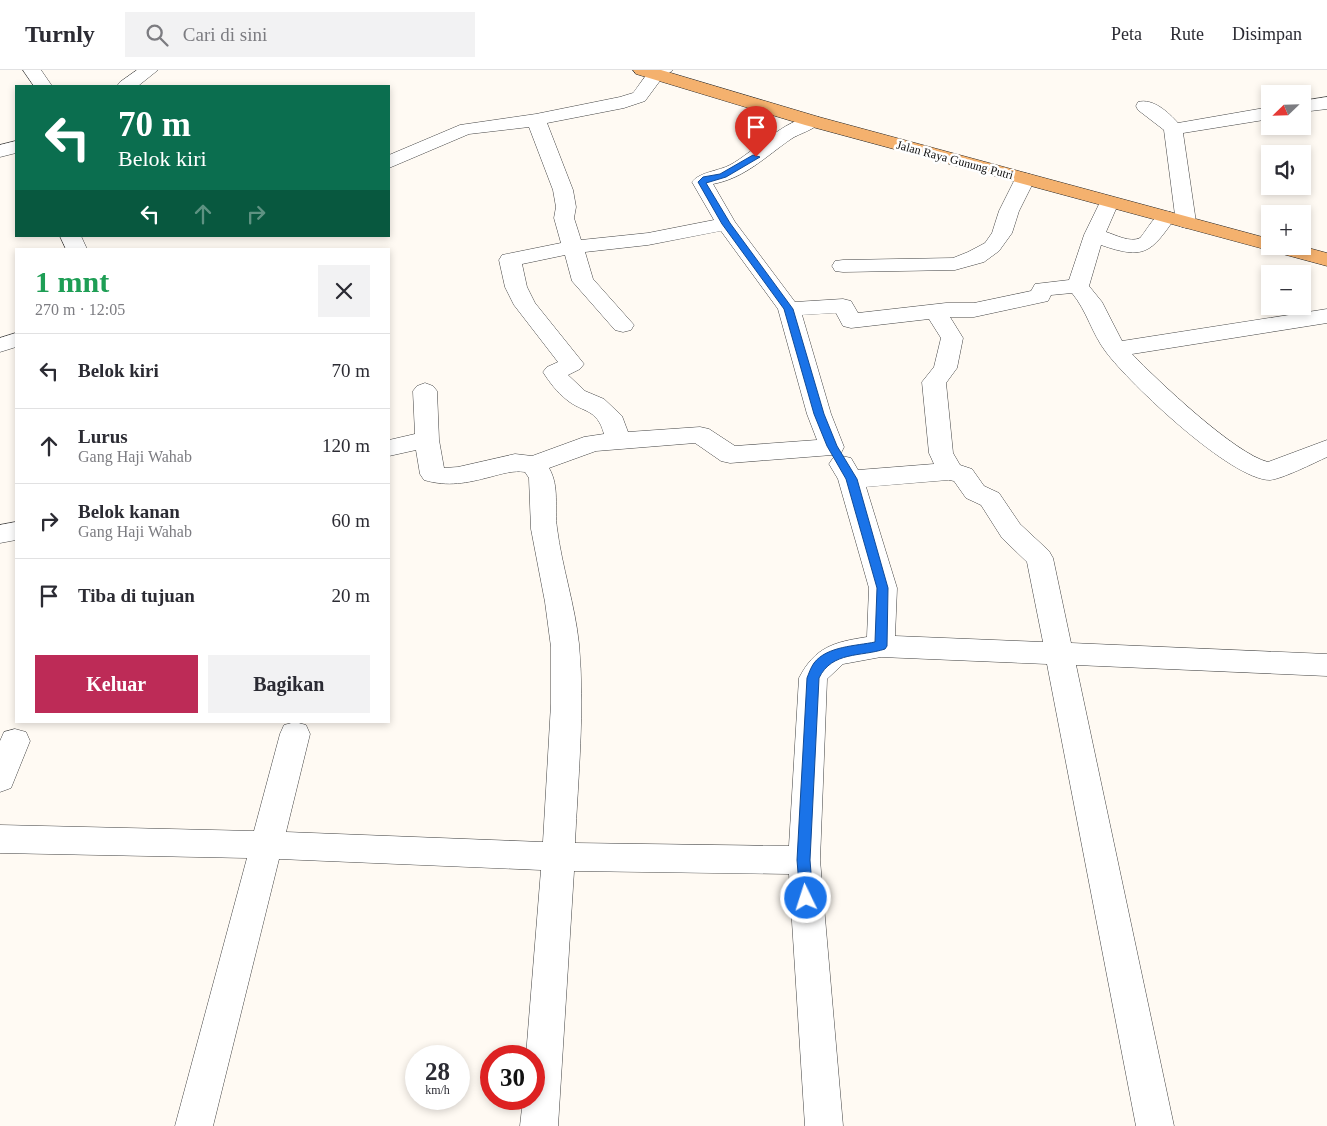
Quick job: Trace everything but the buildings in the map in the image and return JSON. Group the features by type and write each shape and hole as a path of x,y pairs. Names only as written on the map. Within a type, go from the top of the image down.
{"main road":[{"name":"Jalan Raya Gunung Putri","path":"654,71 812,120 1261,243"},
{"path":"1309,255 1327,260"}],"street":[{"path":"32,70 42,85"},
{"path":"127,85 149,70"},
{"path":"390,162 467,129 536,120 632,100 639,97 654,71"},
{"path":"1311,106 1327,103"},
{"path":"1094,235 1132,246 1142,245 1176,220 1173,130 1165,120 1145,106"},
{"path":"1173,130 1261,115"},
{"path":"536,120 563,190 566,207 564,218 584,281 623,326"},
{"path":"812,120 786,134 743,166 723,176 706,179 702,182 726,224 789,309 819,414 832,446 851,479 883,588 881,646"},
{"path":"0,142 15,137"},
{"path":"0,151 15,147"},
{"path":"843,266 955,264 976,257 992,248 1002,233 1009,211 1024,179"},
{"path":"1078,286 1094,235 1109,202"},
{"path":"618,441 613,422 596,404 577,396 560,380 555,372 572,364 525,305 516,287 510,260 572,247 648,239 726,224"},
{"path":"789,309 843,306 851,321 946,310 974,310 1040,296 1043,289 1078,286"},
{"path":"1078,286 1092,303 1106,334 1116,349 1168,401 1220,445 1257,469 1270,471 1327,448"},
{"path":"937,312 952,338 945,368 934,382 941,453 950,471"},
{"path":"1116,349 1327,316"},
{"path":"0,345 15,340"},
{"path":"425,391 427,440 433,474 442,478 457,476 520,462 533,465 540,472 543,488 544,527 560,603 565,648 566,699 559,857 539,1126"},
{"path":"533,465 593,443 700,435 730,455 832,446"},
{"path":"390,448 427,440"},
{"path":"851,479 950,471 963,475 975,492 990,499 1011,531 1040,558 1155,1126"},
{"path":"0,534 15,531"},
{"path":"824,1126 804,860 813,678 819,666 828,658 843,652 881,646 1059,652 1326,667"},
{"path":"194,1126 295,734"},
{"path":"0,779 15,741"},
{"path":"0,838 266,845 559,857 804,860"}],"route":[{"path":"756,157 723,176 706,179 702,182 703,187 726,224 789,309 819,414 832,446 851,479 883,588 881,646 843,652 828,658 819,666 813,678 804,860 806,898"}]}
